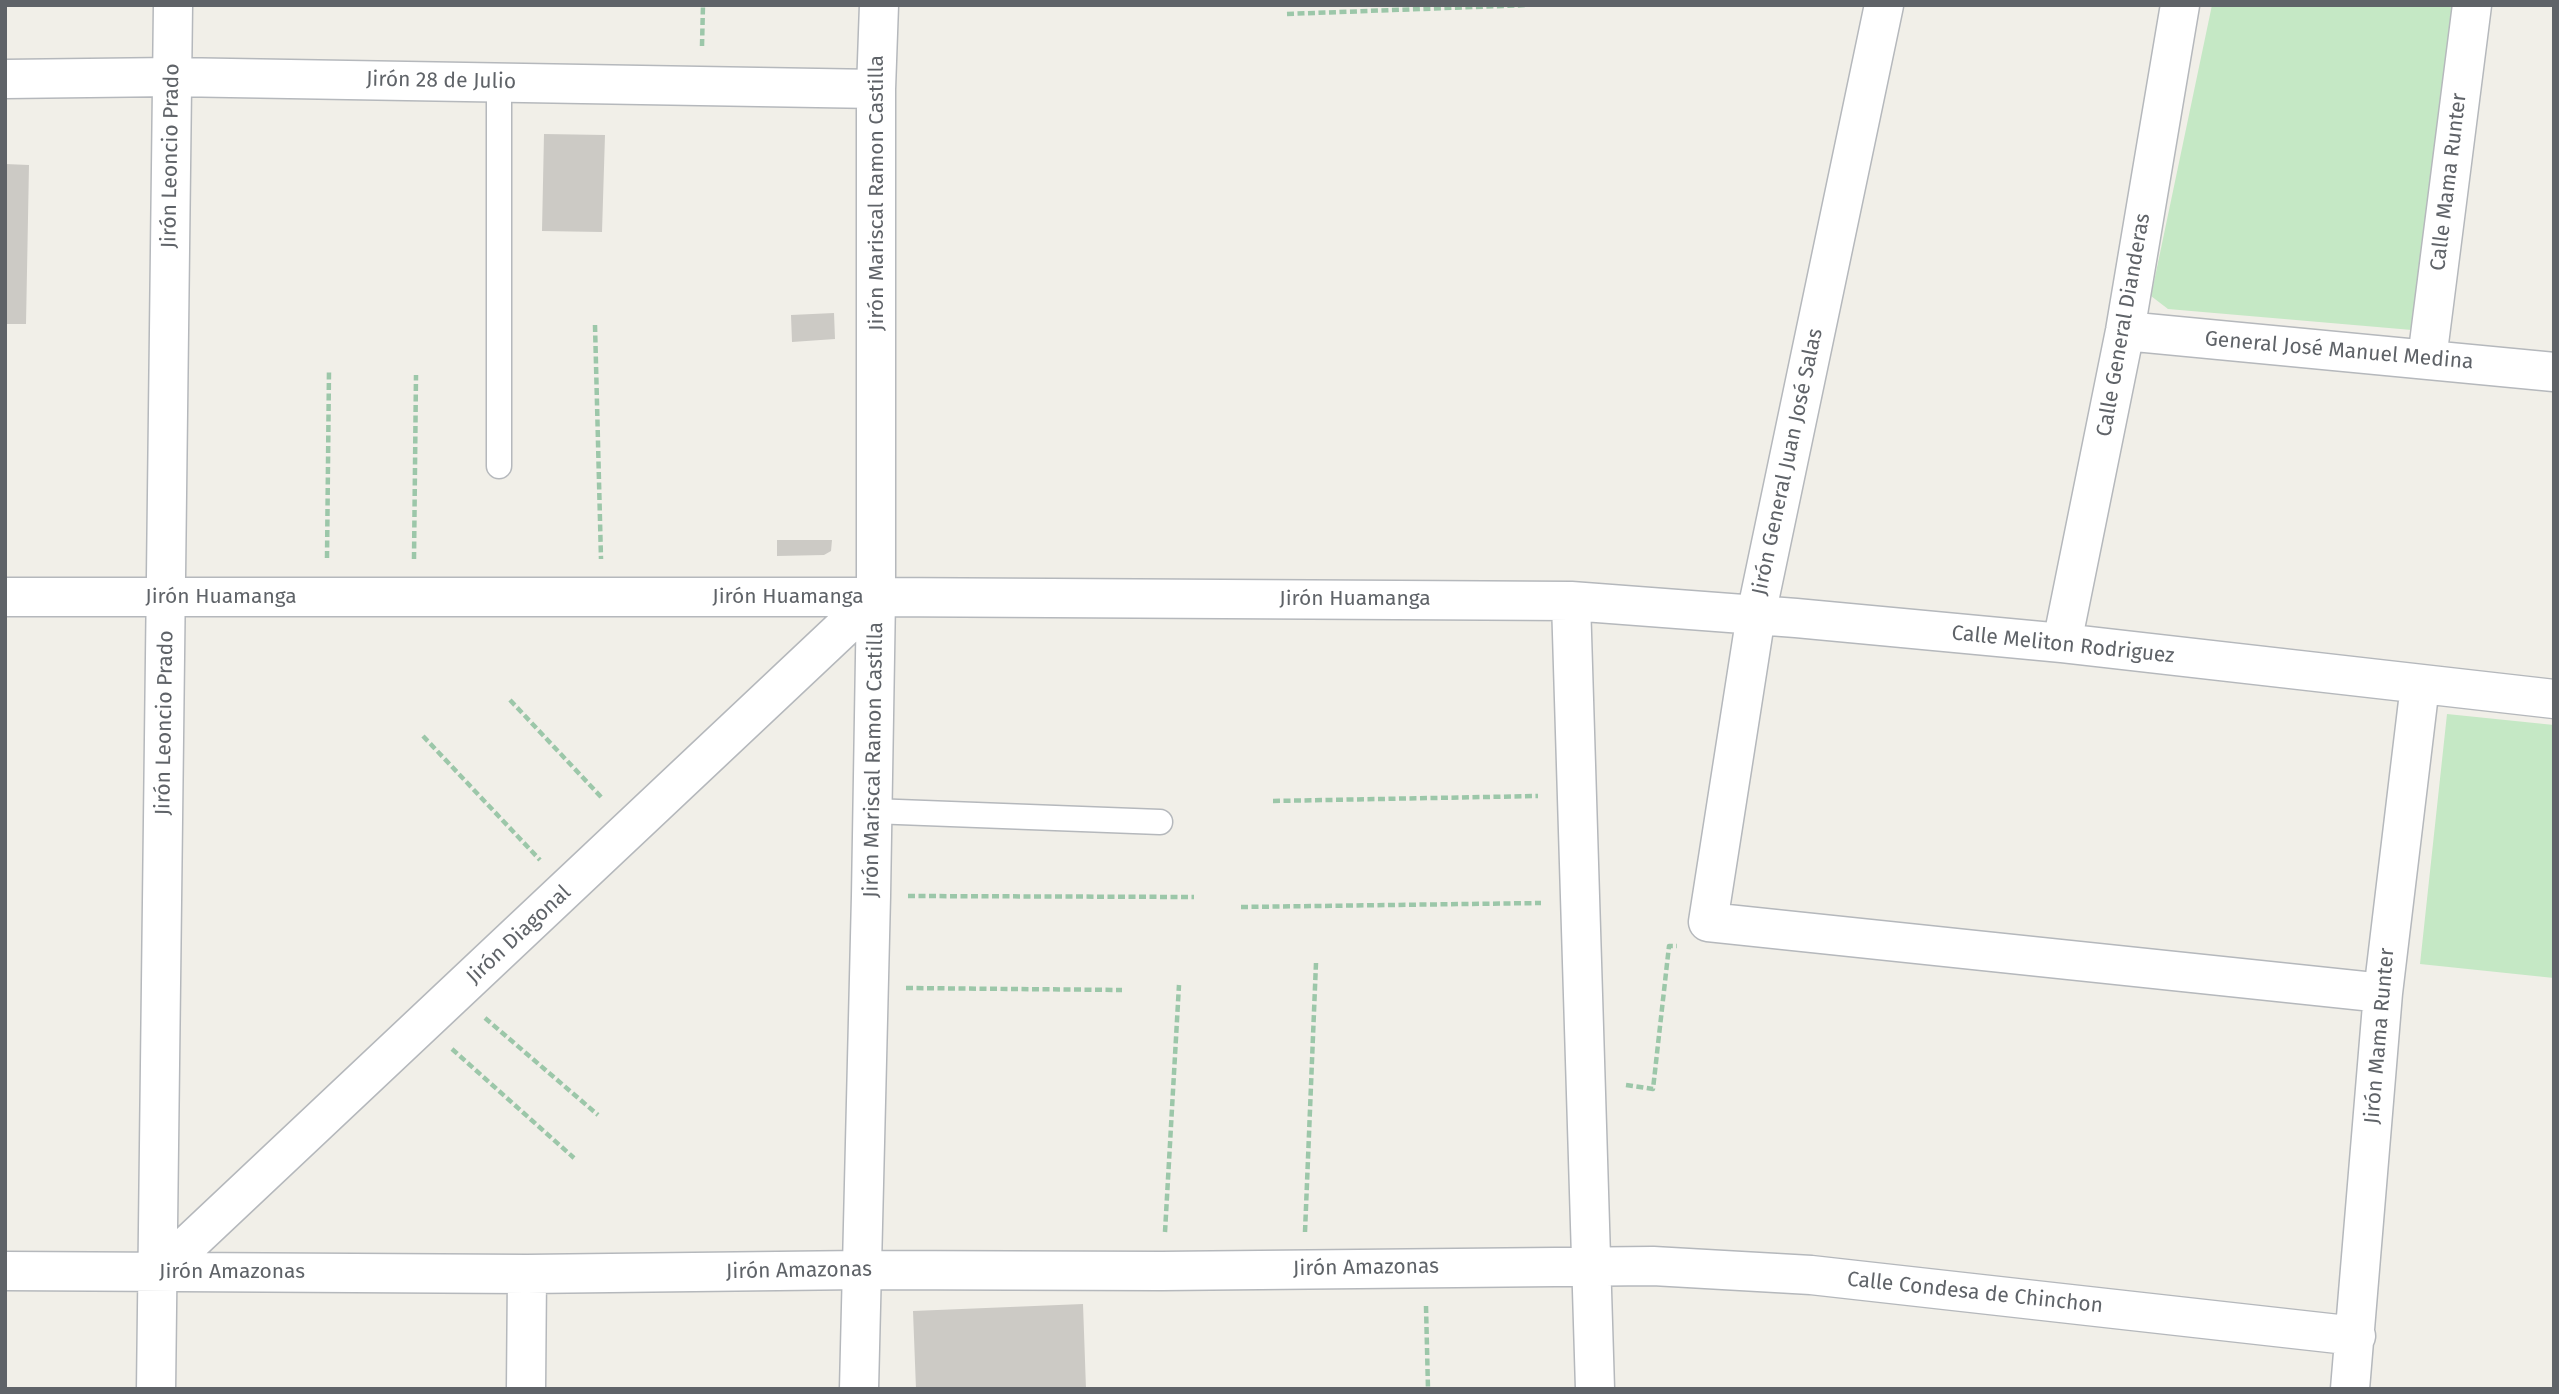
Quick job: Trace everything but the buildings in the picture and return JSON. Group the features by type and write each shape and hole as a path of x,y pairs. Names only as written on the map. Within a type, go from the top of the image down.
{"street":[{"name":"Jirón Leoncio Prado","path":"156,1389 173,5"},
{"name":"Jirón Mariscal Ramon Castilla","path":"859,1389 872,896 878,5"},
{"name":"Jirón General Juan José Salas","path":"1713,923 1756,615 1884,5"},
{"name":"Calle General Dianderas","path":"2062,643 2125,331 2180,5"},
{"name":"Calle Mama Runter","path":"2427,359 2472,5"},
{"name":"Jirón 28 de Julio","path":"5,79 172,76 876,89"},
{"name":"General José Manuel Medina","path":"2125,331 2554,372"},
{"name":"Jirón Huamanga","path":"5,597 876,597 1572,601"},
{"name":"Jirón Diagonal","path":"159,1272 876,597"},
{"name":"Calle Meliton Rodriguez","path":"1572,601 2062,643 2554,699"},
{"path":"1572,601 1595,1389"},
{"name":"Jirón Mama Runter","path":"2350,1389 2383,993 2420,685"},
{"path":"1713,923 2383,993"},
{"name":"Jirón Amazonas","path":"5,1271 527,1274 861,1270 1162,1271 1593,1265"},
{"name":"Calle Condesa de Chinchon","path":"1593,1265 1811,1275 2356,1336"},
{"path":"526,1389 527,1274"}],"lane":[{"path":"499,82 499,466"},
{"path":"872,811 1160,822"}],"path":[{"path":"1287,14 1528,5"},
{"path":"595,325 602,597"},
{"path":"327,596 328,370"},
{"path":"414,597 416,375"},
{"path":"510,700 631,829"},
{"path":"422,736 567,889"},
{"path":"1273,801 1577,795"},
{"path":"872,896 1194,897"},
{"path":"1241,907 1581,902"},
{"path":"1587,1080 1653,1089 1669,946 1714,947 1713,923"},
{"path":"1303,1269 1315,963"},
{"path":"1162,1271 1179,985"},
{"path":"869,987 1122,990"},
{"path":"457,994 598,1115"},
{"path":"425,1024 574,1158"},
{"path":"1425,1267 1427,1389"}],"green space":[{"path":"2212,5 2452,5 2426,322 2412,330 2168,309 2151,296"},
{"path":"2447,714 2554,725 2554,978 2420,964"}]}
